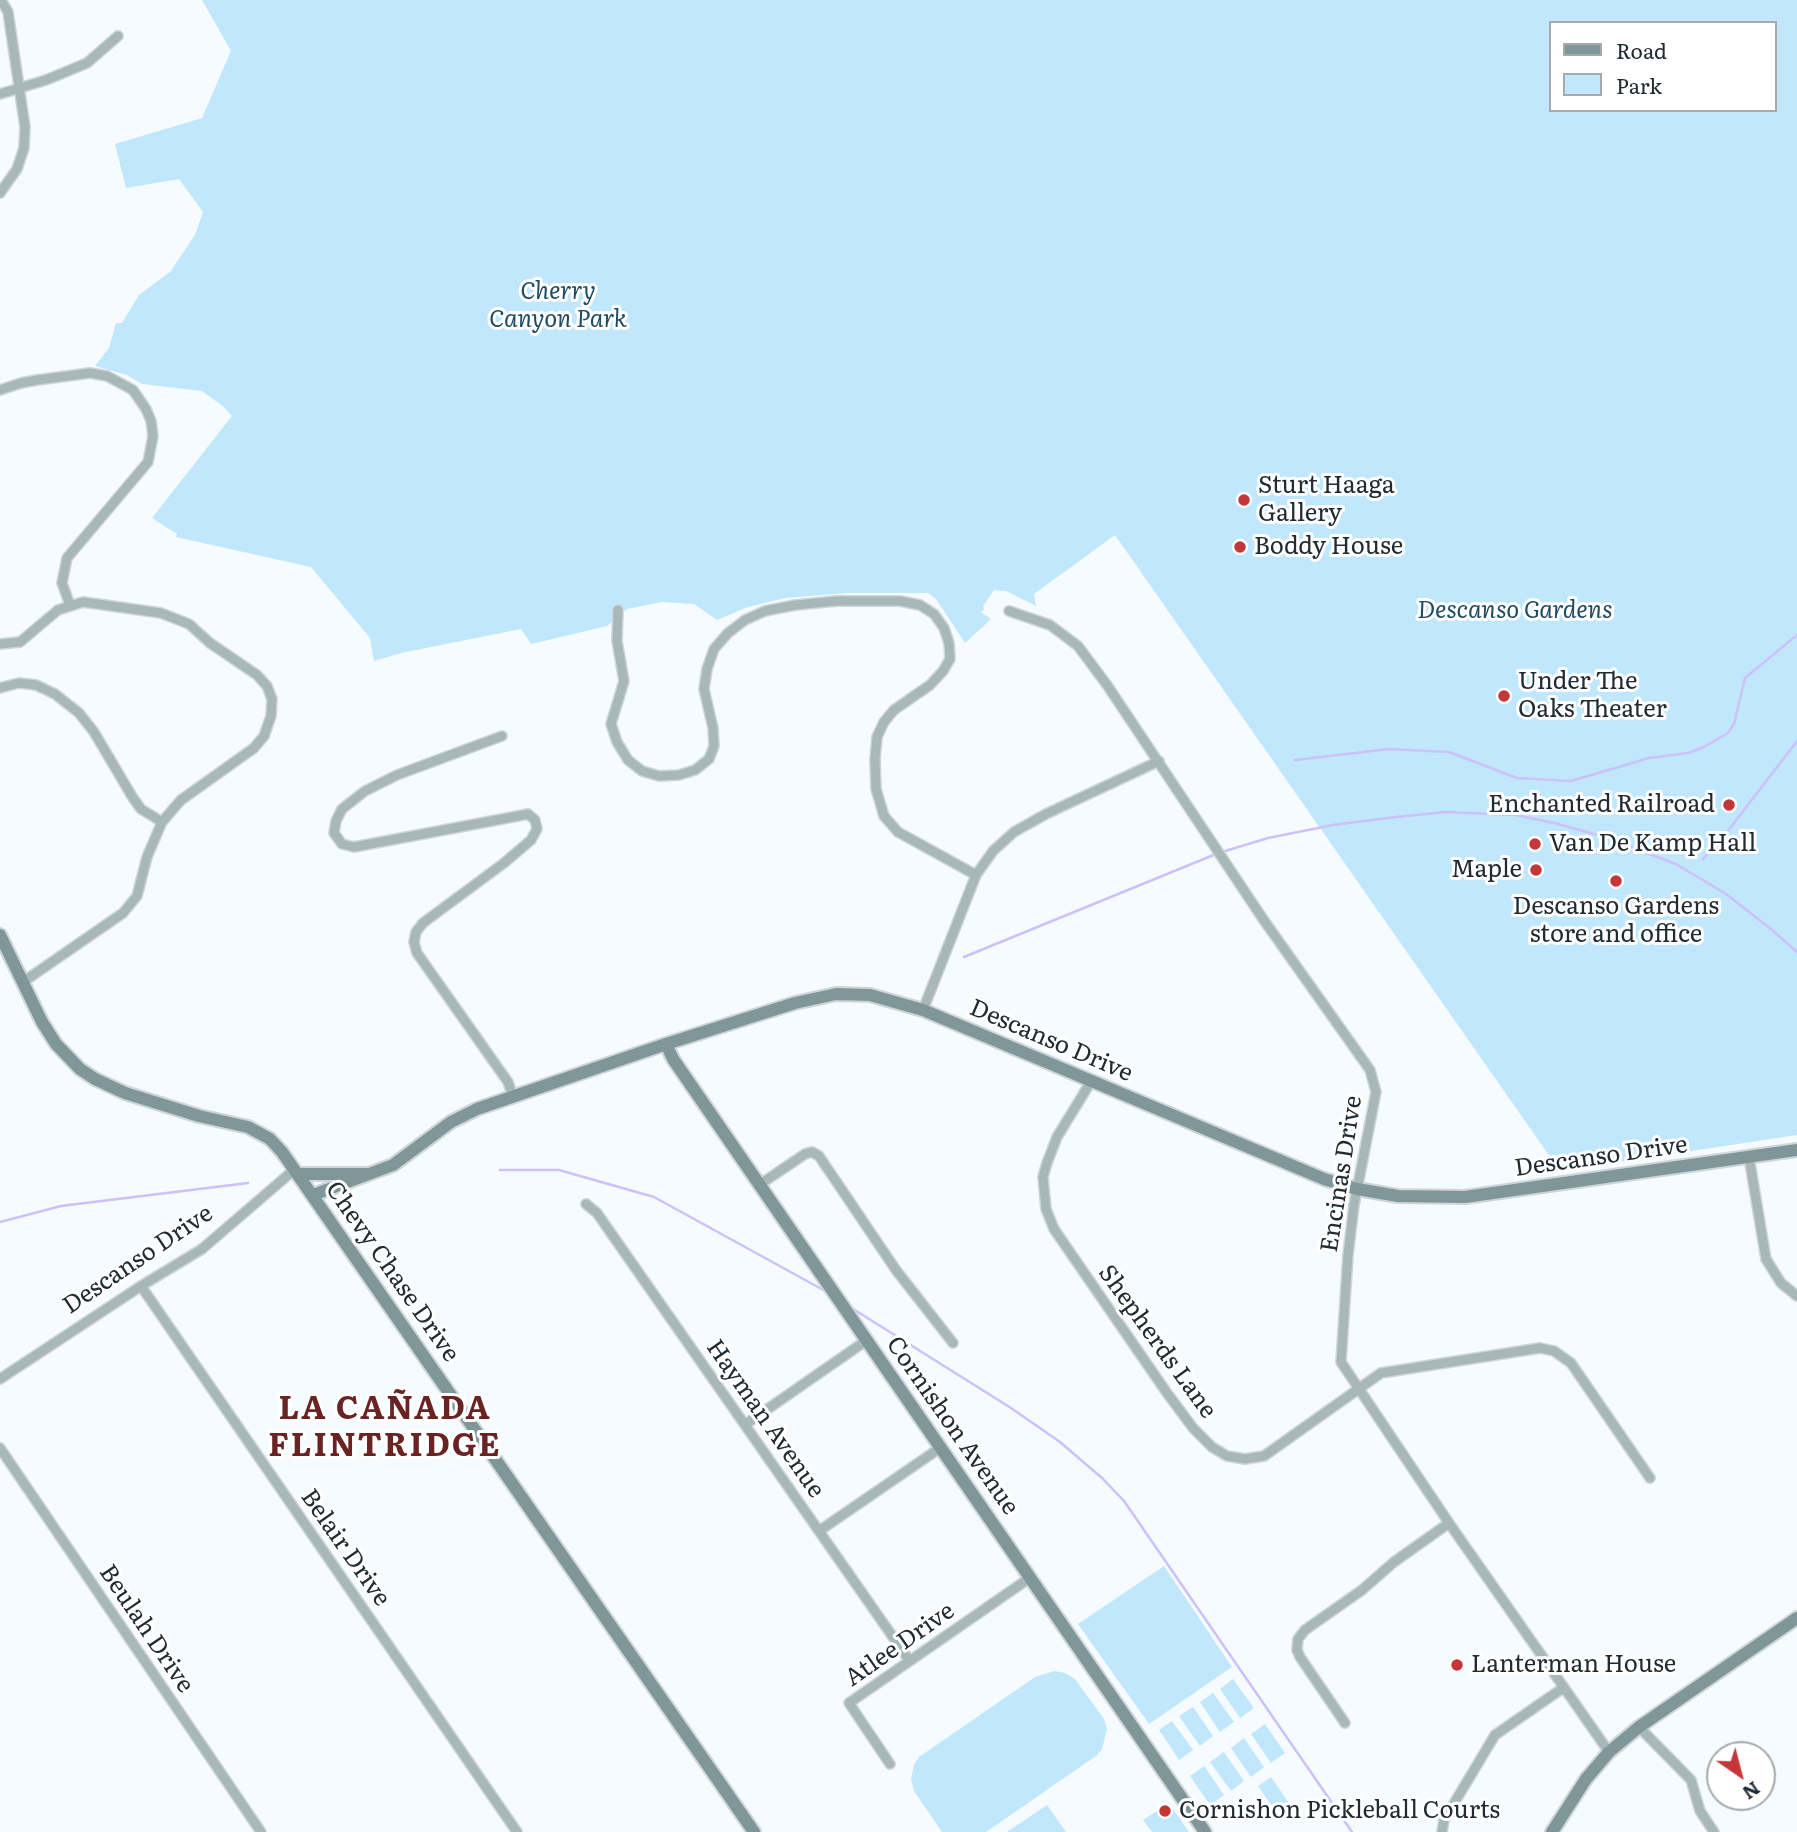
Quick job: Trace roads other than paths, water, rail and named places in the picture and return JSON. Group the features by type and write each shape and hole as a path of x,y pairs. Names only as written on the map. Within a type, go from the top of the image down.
{"street":[{"path":"0,193 17,169 25,127 8,12 1,0"},
{"path":"0,94 46,80 87,63 118,36"},
{"path":"0,390 21,383 90,373 107,376 139,397 151,421 153,436 148,462 67,558 62,583 70,605"},
{"path":"618,610 617,640 624,681 611,724 617,742 628,760 642,771 659,776 679,775 695,770 709,759 714,746 713,728 704,689 707,669 715,649 727,633 745,620 765,611 837,601 900,601 920,605 934,614 944,628 950,659 930,685 894,710 884,722 877,737 876,789 884,816 898,832 976,875"},
{"path":"0,644 20,642 47,618 70,605 83,602 161,613 189,624 257,675 267,686 272,699 264,736 254,748 181,800 162,822 147,857 137,896 123,913 23,982"},
{"name":"Encinas Drive","path":"1009,611 1050,625 1078,646 1159,761 1263,919 1370,1070 1376,1092 1357,1189 1348,1255 1340,1359 1449,1523 1609,1752"},
{"path":"0,688 19,683 36,685 54,694 79,713 94,732 141,809 162,822"},
{"path":"502,736 397,775 365,791 342,809 334,833 342,844 354,847 528,814 535,820 537,829 531,840 423,923 416,932 414,942 417,953 508,1082 513,1097"},
{"path":"923,1010 976,875 993,851 1014,832 1046,814 1159,761"},
{"name":"Chevy Chase Drive","path":"0,935 41,1023 68,1059 110,1087 199,1116 248,1127 270,1139 297,1172 754,1832"},
{"name":"Descanso Drive","path":"313,1195 393,1165 465,1114 666,1044 795,1003 836,994 870,995 923,1010 1324,1179 1357,1189 1398,1196 1465,1197 1797,1150"},
{"name":"Cornishon Avenue","path":"666,1044 673,1059 759,1185 1205,1832"},
{"name":"Shepherds Lane","path":"1092,1080 1057,1138 1047,1163 1044,1177 1046,1209 1060,1239 1193,1428 1212,1447 1227,1456 1245,1460 1264,1456 1381,1373 1540,1349 1554,1351 1576,1369 1650,1478"},
{"path":"759,1185 805,1154 812,1152 820,1156 896,1270 953,1343"},
{"path":"1749,1157 1766,1259 1781,1283 1797,1296"},
{"path":"297,1172 366,1174"},
{"name":"Descanso Drive","path":"0,1379 202,1249 297,1172"},
{"name":"Hayman Avenue","path":"586,1204 597,1213 909,1660"},
{"name":"Belair Drive","path":"141,1286 517,1832"},
{"path":"746,1424 867,1340"},
{"name":"Beulah Drive","path":"0,1448 261,1832"},
{"path":"819,1531 940,1448"},
{"path":"1345,1723 1300,1657 1297,1650 1298,1639 1305,1630 1363,1590 1394,1562 1449,1523"},
{"name":"Atlee Drive","path":"890,1764 849,1703 1031,1577"},
{"path":"1552,1832 1586,1780 1609,1752 1639,1727 1797,1618"},
{"path":"1442,1832 1444,1820 1496,1735 1563,1688"},
{"path":"1639,1727 1691,1780 1700,1811 1714,1832"}],"waterway":[{"path":"1295,760 1389,749 1449,752 1517,778 1571,781 1649,758 1688,753 1728,733 1734,724 1745,678 1797,635"},
{"path":"1703,859 1797,741"},
{"path":"1222,852 1268,838 1333,825 1396,817 1446,812 1516,815 1601,836 1676,864 1726,894 1797,952"},
{"path":"964,957 1216,854"},
{"path":"500,1170 559,1170 654,1197 827,1292"},
{"path":"0,1222 61,1206 248,1183"},
{"path":"850,1307 1011,1408 1060,1442 1124,1501 1352,1832"}],"place":[{"name":"Sturt Haaga Gallery","path":"1244,500"},
{"name":"Boddy House","path":"1240,547"},
{"name":"Under The Oaks Theater","path":"1504,696"},
{"name":"Enchanted Railroad","path":"1729,805"},
{"name":"Van De Kamp Hall","path":"1535,844"},
{"name":"Maple","path":"1536,870"},
{"name":"Descanso Gardens store and office","path":"1616,881"},
{"name":"Lanterman House","path":"1457,1665"},
{"name":"Cornishon Pickleball Courts","path":"1165,1811"}],"district":[{"name":"LA CAÑADA FLINTRIDGE","path":"385,1428"}],"park label":[{"name":"Cherry Canyon Park","path":"558,306"},
{"name":"Descanso Gardens","path":"1515,611"}]}
